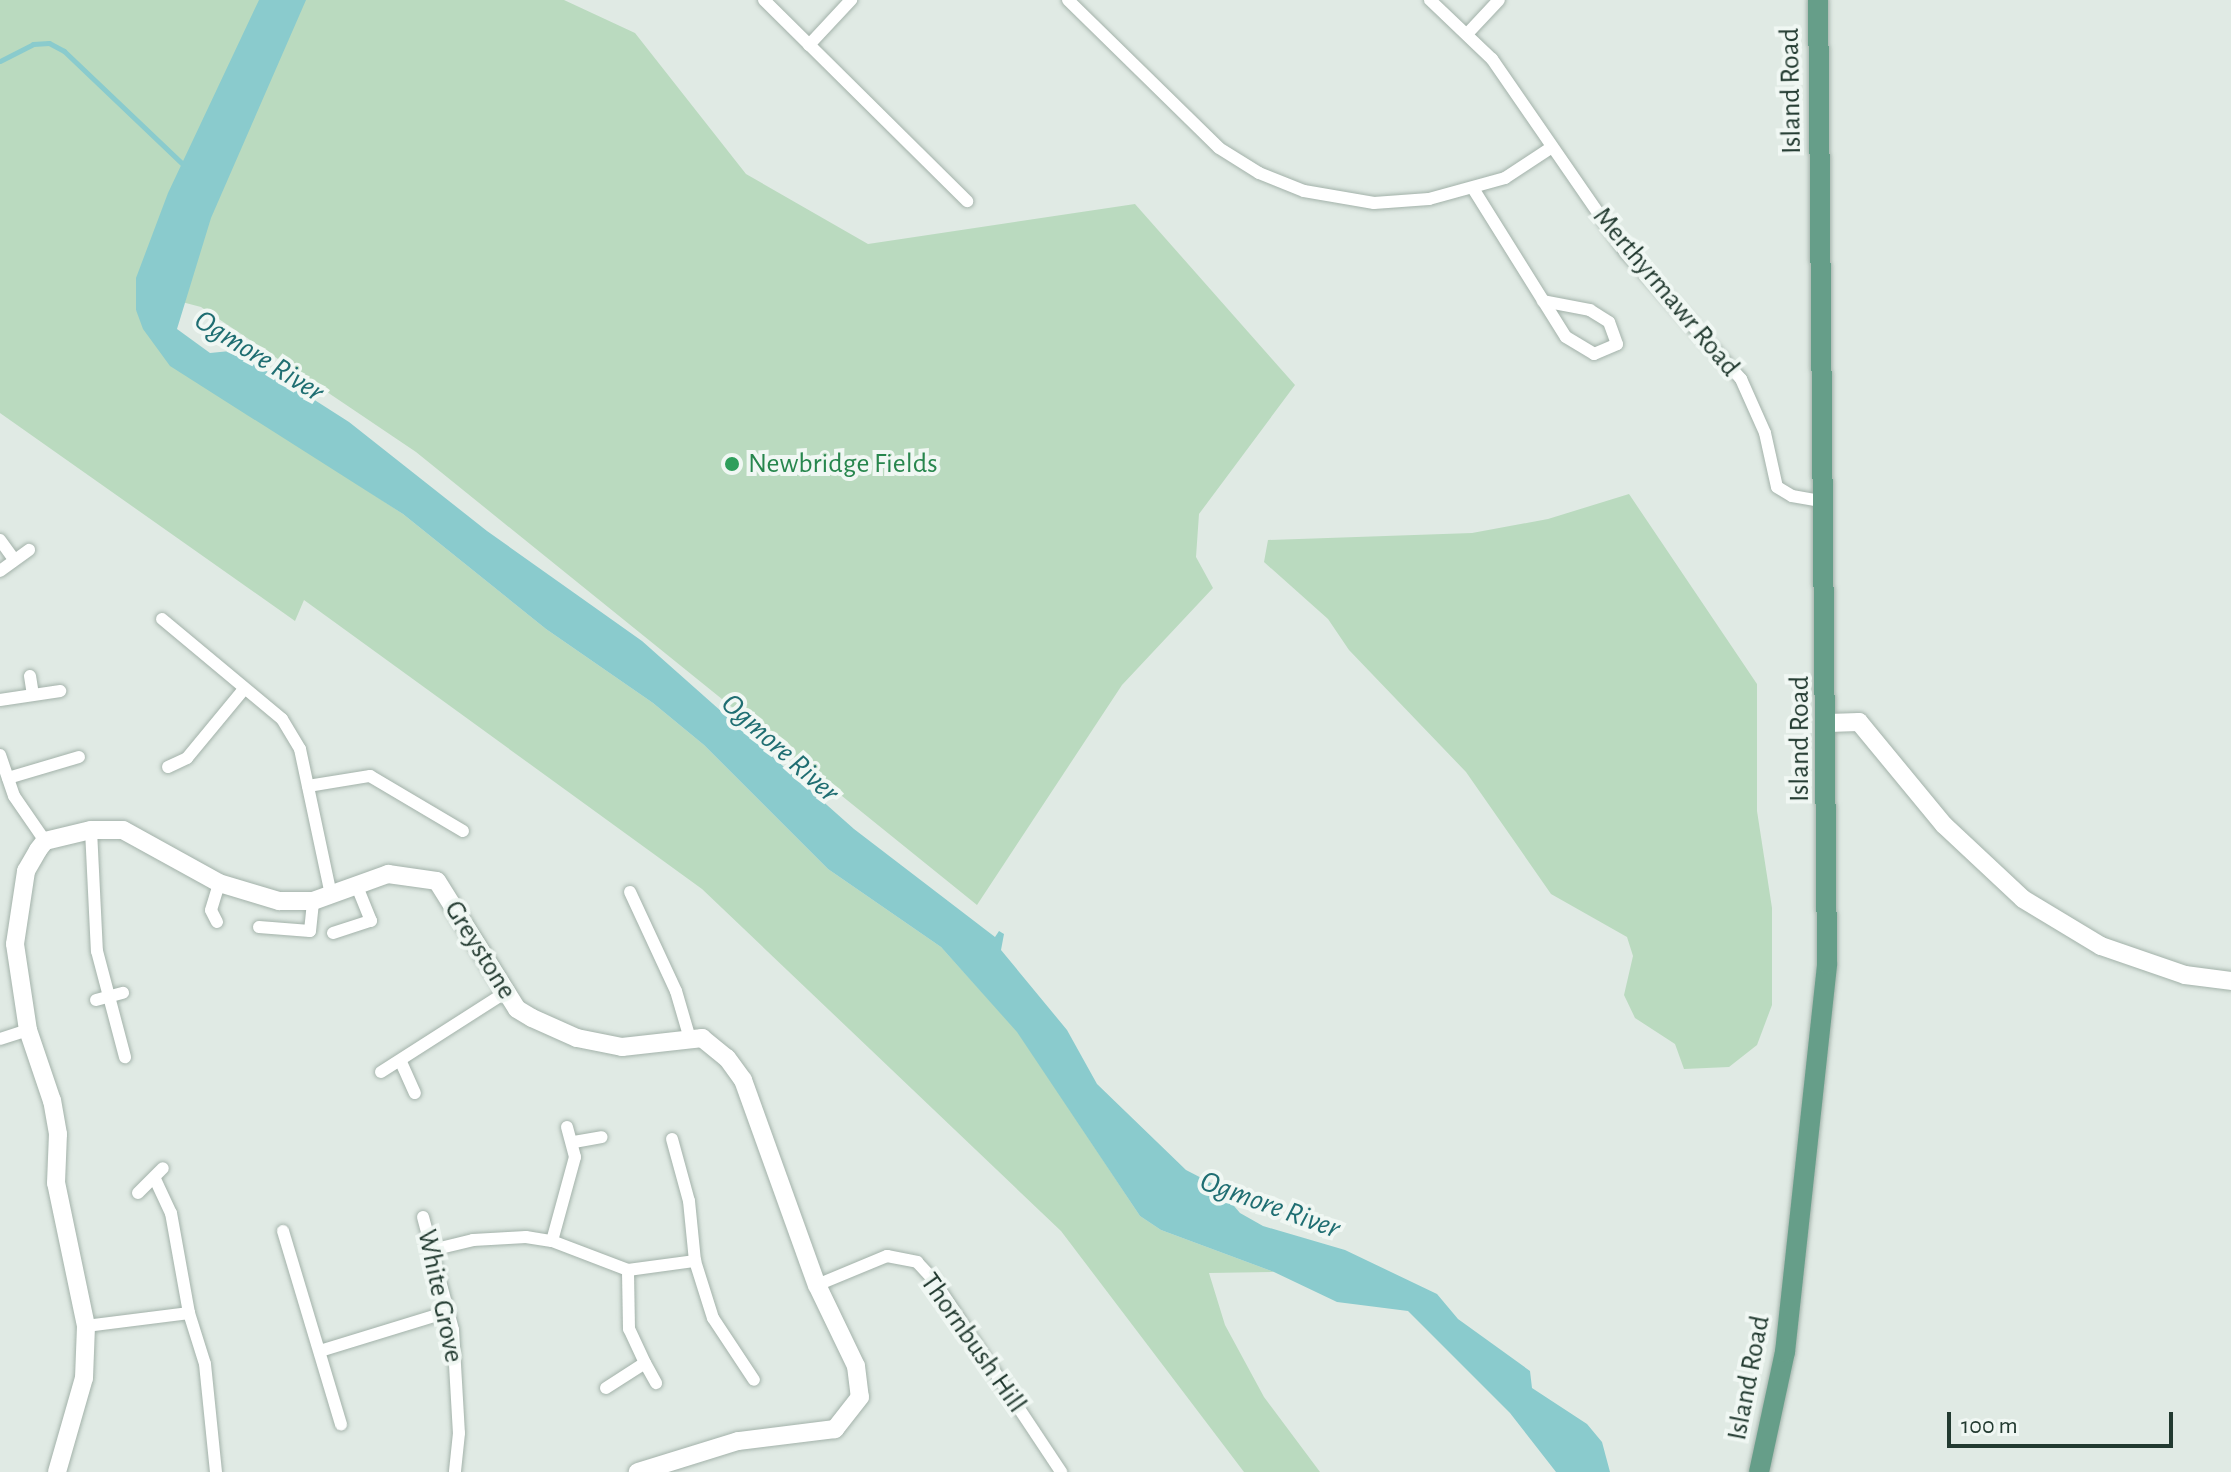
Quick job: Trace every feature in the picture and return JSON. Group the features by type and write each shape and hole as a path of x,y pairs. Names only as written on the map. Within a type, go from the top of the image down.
{"main road":[{"name":"Island Road","path":"1759,1472 1785,1352 1811,1146 1827,964 1828,723 1818,0"}],"street":[{"path":"764,0 967,201"},
{"path":"809,45 851,0"},
{"path":"1068,0 1186,119 1259,173 1315,194 1374,203 1474,190 1505,178 1552,147"},
{"name":"Merthyrmawr Road","path":"1430,0 1468,33 1626,253 1741,379 1765,433 1777,487 1792,496 1825,502"},
{"path":"1468,33 1499,0"},
{"path":"1474,190 1543,301 1576,346 1594,354 1617,344 1609,322 1590,310 1543,301"},
{"path":"0,540 14,559"},
{"path":"0,571 29,550"},
{"path":"162,619 282,719 300,749 308,786 322,898 310,931 259,927"},
{"path":"30,676 33,695"},
{"path":"168,767 187,758 244,689"},
{"path":"0,700 60,691"},
{"path":"1828,723 1859,722 1944,825 2023,899 2101,946 2185,975 2231,981"},
{"path":"0,755 14,796 45,841 26,871 15,944 28,1030 52,1101 58,1134 56,1183 86,1326 84,1378 57,1472"},
{"path":"8,778 79,757"},
{"path":"187,758 195,771"},
{"path":"308,786 370,776 463,831"},
{"path":"0,801 14,796"},
{"path":"91,830 97,951 117,995 111,1017 125,1057"},
{"name":"Greystone","path":"45,841 91,830 123,830 219,883 279,901 322,898 388,874 437,881 517,1009 577,1038 622,1047 690,1039"},
{"path":"217,922 211,910 219,883"},
{"path":"333,933 371,921 357,887"},
{"path":"630,892 676,991 690,1039 713,1045 743,1080 817,1285 860,1380 860,1397 845,1423 821,1432 738,1441 638,1472"},
{"path":"381,1072 506,992"},
{"path":"96,1000 117,995"},
{"path":"0,1039 28,1030"},
{"path":"401,1062 415,1093"},
{"path":"552,1241 575,1157 574,1142 567,1127"},
{"path":"574,1142 602,1137"},
{"path":"672,1139 689,1201 695,1261 713,1318 754,1380"},
{"path":"138,1193 159,1174 171,1213 189,1313 205,1364 216,1472"},
{"name":"White Grove","path":"423,1217 447,1312 458,1376 455,1472"},
{"path":"283,1231 341,1424"},
{"path":"432,1250 498,1238 552,1241 628,1270 695,1261"},
{"name":"Thornbush Hill","path":"817,1285 887,1256 917,1262 933,1279 1061,1472"},
{"path":"628,1270 629,1329 656,1383"},
{"path":"320,1351 447,1312"},
{"path":"86,1326 189,1313"},
{"path":"606,1388 645,1363"}],"green space":[{"name":"Newbridge Fields","path":"0,0 564,0 635,33 746,174 868,244 1135,204 1295,385 1199,514 1196,557 1213,588 1122,685 977,905 416,452 201,307 136,290 136,310 292,441 403,514 546,629 653,703 704,745 828,869 941,947 1018,1032 1140,1216 1161,1230 1274,1272 1209,1273 1225,1325 1264,1397 1320,1472 1244,1472 1061,1231 702,889 304,600 295,621 0,413"},
{"path":"1629,494 1757,684 1757,811 1772,908 1772,1005 1757,1045 1729,1067 1684,1069 1675,1044 1635,1018 1624,995 1633,956 1627,937 1551,894 1466,772 1349,650 1328,619 1264,562 1268,540 1472,533 1548,519"}],"water":[{"path":"259,0 306,0 211,218 177,329 210,353 230,351 349,422 487,531 642,641 854,829 995,937 999,931 1004,934 1001,950 1067,1030 1097,1084 1186,1170 1217,1186 1240,1213 1263,1226 1345,1250 1437,1294 1458,1319 1530,1371 1532,1388 1587,1424 1602,1442 1610,1472 1556,1472 1510,1413 1408,1311 1337,1302 1274,1272 1161,1230 1140,1216 1017,1032 941,947 828,869 704,745 653,703 546,629 403,514 170,366 143,329 136,310 136,278 168,193"}],"waterway":[{"path":"0,61 33,44 49,43 64,51 186,167"}],"place":[{"name":"Newbridge Fields","path":"732,464"}],"water label":[{"name":"Ogmore River","path":"259,356"},
{"name":"Ogmore River","path":"780,748"},
{"name":"Ogmore River","path":"1270,1205"}]}
